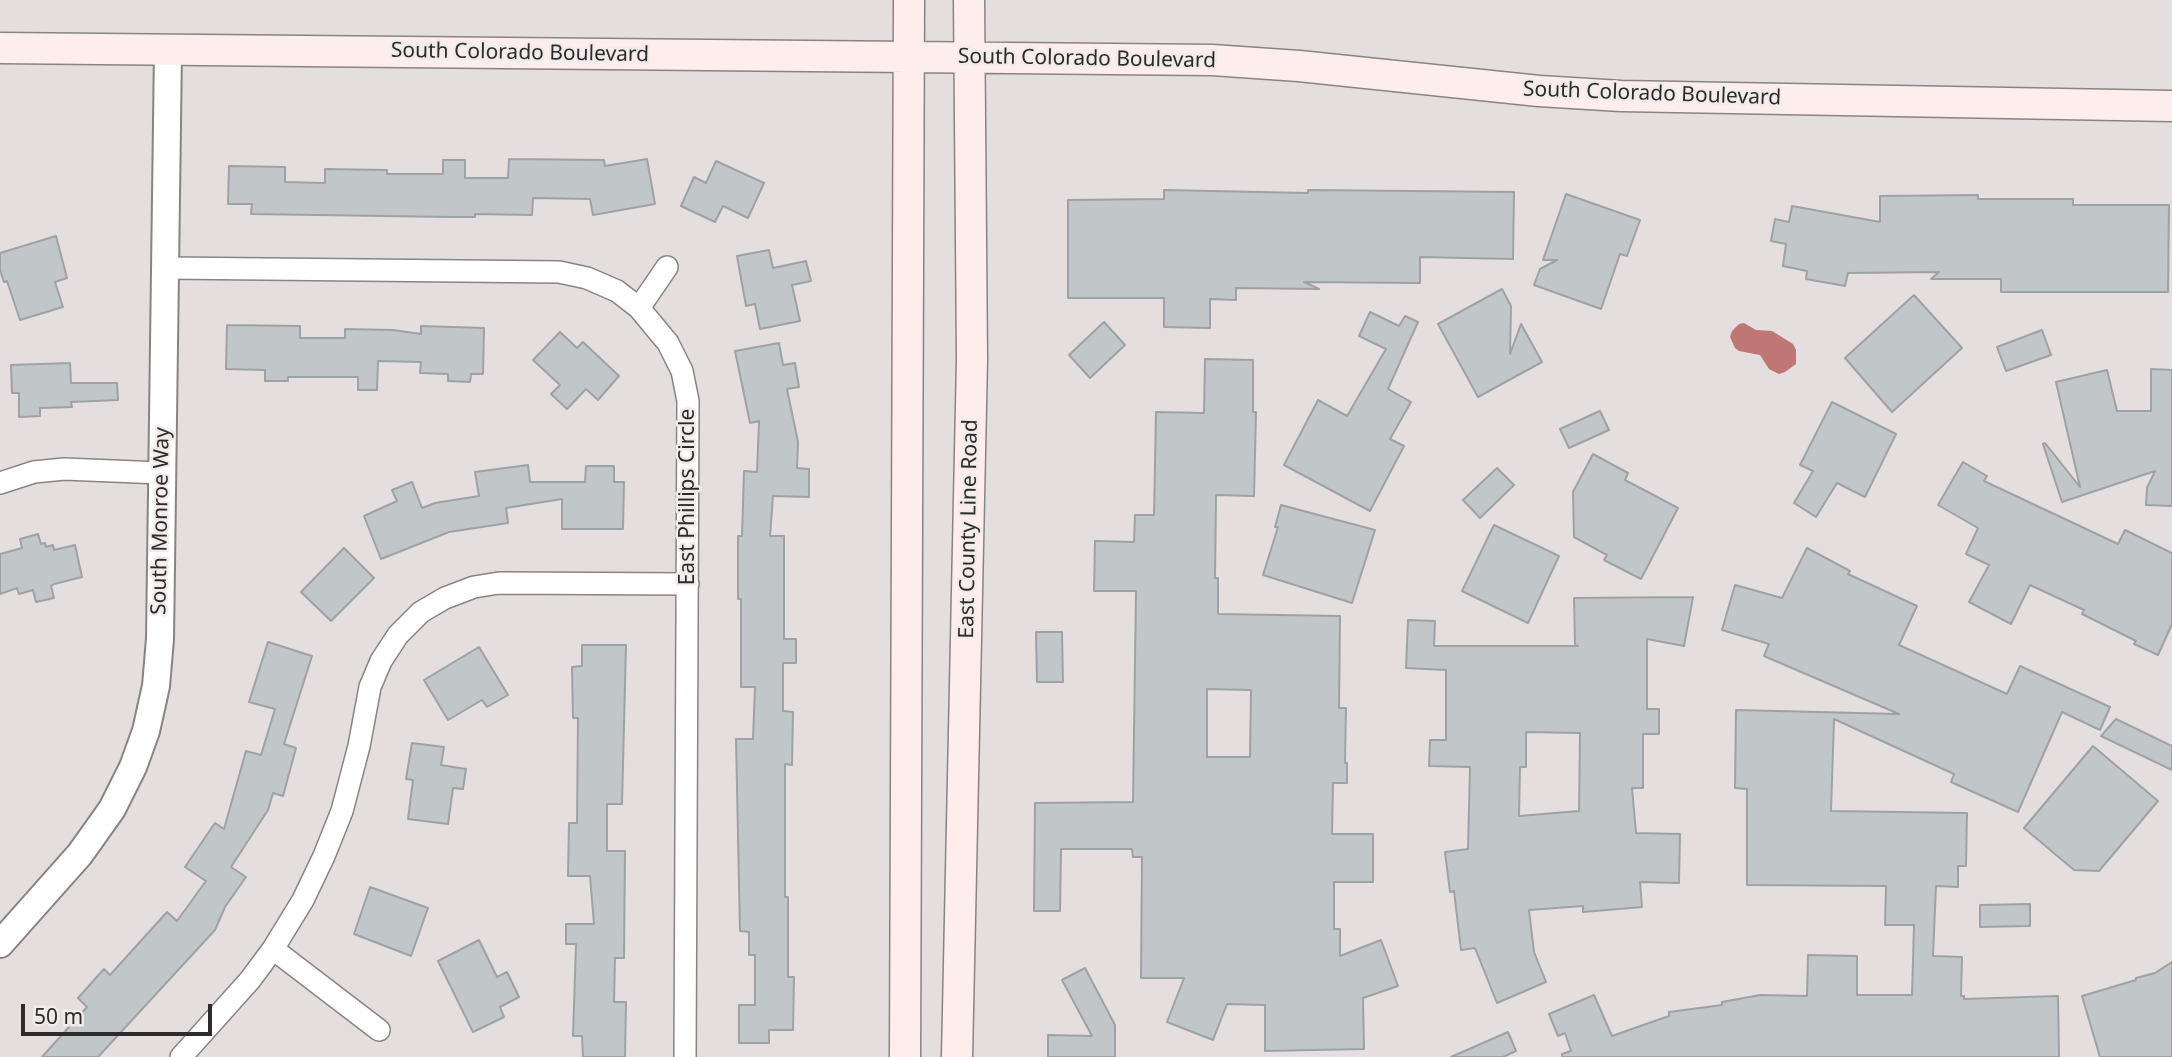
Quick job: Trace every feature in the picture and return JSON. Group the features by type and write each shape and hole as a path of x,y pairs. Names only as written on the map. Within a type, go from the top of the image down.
{"main road":[{"path":"905,1057 909,0"},
{"name":"East County Line Road","path":"957,1057 972,359 969,0"},
{"name":"South Colorado Boulevard","path":"0,48 1253,62 1539,91 1621,96 2172,106"}],"street":[{"name":"South Monroe Way","path":"0,944 79,854 112,809 133,767 146,731 156,686 160,639 168,50"},
{"path":"639,307 667,267"},
{"name":"East Phillips Circle","path":"166,268 559,272 587,278 617,291 639,307 668,343 682,371 688,401 685,1057"},
{"path":"0,483 34,472 64,469 162,474"},
{"path":"181,1057 250,980 303,900 342,811 359,746 370,687 381,661 398,635 421,612 445,598 474,587 499,583 688,584"},
{"path":"273,949 379,1030"}],"shaded area":[{"path":"1744,323 1756,330 1772,331 1793,344 1796,364 1779,374 1769,369 1760,355 1735,348 1730,337 1732,331"}],"building":[{"path":"509,159 604,160 605,166 647,159 655,204 593,215 590,199 533,198 532,215 475,214 475,217 450,217 251,214 252,204 228,204 229,166 285,167 285,182 325,183 325,169 387,170 387,174 443,174 443,160 465,160 465,178 508,178"},
{"path":"716,161 764,183 748,218 723,206 715,222 681,206 694,177 706,183"},
{"path":"1164,190 1308,193 1308,190 1514,192 1513,259 1420,257 1420,283 1304,282 1319,289 1236,288 1236,300 1210,299 1210,328 1164,327 1164,298 1068,298 1068,200 1164,199"},
{"path":"1566,194 1640,220 1627,256 1620,254 1601,309 1534,285 1540,269 1557,260 1543,260"},
{"path":"1978,195 1978,199 2073,199 2073,205 2169,205 2168,292 2001,292 2001,279 1931,279 1939,272 1848,273 1845,286 1806,279 1807,271 1783,266 1786,244 1771,241 1775,219 1789,222 1792,206 1880,222 1880,196"},
{"path":"56,236 67,278 55,282 63,307 20,320 7,281 4,282 0,270 0,253"},
{"path":"769,250 773,268 806,261 811,281 792,285 800,321 760,329 755,304 746,306 737,256"},
{"path":"1502,289 1511,306 1510,354 1521,324 1542,362 1478,397 1438,324"},
{"path":"1914,295 1962,348 1892,412 1845,358"},
{"path":"1370,312 1399,326 1405,316 1418,322 1388,389 1411,402 1390,439 1404,446 1370,511 1284,465 1318,400 1347,416 1386,349 1359,336"},
{"path":"1104,322 1125,345 1090,378 1069,355"},
{"path":"227,325 300,326 300,338 345,338 345,329 393,330 421,334 421,326 484,328 483,374 471,374 470,382 448,381 448,374 420,373 421,362 378,361 377,390 358,390 358,377 288,377 288,381 265,381 265,370 226,369"},
{"path":"2042,330 2051,355 2006,371 1997,347"},
{"path":"560,332 577,348 583,342 619,376 598,400 586,389 567,409 551,394 560,385 533,360"},
{"path":"779,343 783,365 795,363 799,387 787,389 798,442 797,468 809,469 809,497 773,496 770,536 784,536 784,639 796,639 796,663 783,663 783,711 793,712 792,765 785,764 785,897 788,897 788,977 794,977 793,1030 769,1030 769,1043 739,1043 739,1005 755,1005 755,955 749,955 749,932 740,931 736,739 753,739 755,687 741,687 738,536 742,536 744,471 757,472 759,421 750,423 735,351"},
{"path":"1205,359 1253,360 1253,412 1256,412 1254,496 1216,495 1215,578 1218,578 1218,614 1340,616 1339,708 1346,708 1347,783 1333,783 1332,834 1373,834 1373,882 1334,882 1334,929 1340,929 1340,956 1381,940 1398,986 1363,998 1364,1049 1265,1051 1265,1005 1227,1004 1213,1040 1167,1022 1184,978 1141,978 1142,857 1133,857 1132,849 1061,849 1060,911 1034,911 1035,803 1133,802 1136,591 1094,591 1095,541 1134,542 1135,515 1154,515 1156,412 1204,413","holes":["1207,689 1251,690 1250,757 1207,757"]},
{"path":"70,363 71,383 117,383 118,400 71,402 72,407 40,408 40,416 19,417 19,393 12,393 11,365"},
{"path":"2151,369 2172,370 2172,506 2146,505 2147,488 2155,471 2062,502 2043,444 2045,443 2080,487 2056,382 2107,370 2117,411 2151,411"},
{"path":"1832,402 1896,434 1865,497 1837,483 1816,517 1794,503 1813,471 1800,465"},
{"path":"1600,411 1609,430 1569,448 1560,429"},
{"path":"1593,454 1628,473 1625,480 1678,508 1641,579 1604,560 1607,555 1574,537 1573,492"},
{"path":"1963,462 1987,476 1984,481 2118,544 2125,530 2172,553 2172,624 2158,655 2082,614 2084,610 2030,585 2011,624 1969,602 1989,565 1966,554 1978,528 1938,505"},
{"path":"528,465 530,482 585,482 586,466 614,466 614,482 624,482 623,529 562,529 562,499 506,508 508,523 449,532 381,559 364,516 397,501 392,490 412,482 422,508 435,503 479,496 475,472"},
{"path":"1497,468 1514,485 1480,518 1463,500"},
{"path":"1281,505 1375,530 1352,603 1263,575 1278,527 1275,527"},
{"path":"1494,525 1559,556 1528,623 1462,591"},
{"path":"38,534 41,544 45,543 46,547 53,545 54,550 75,545 82,577 54,584 51,586 54,598 36,602 33,590 19,594 17,588 0,594 0,554 22,548 20,539"},
{"path":"344,548 374,578 331,621 301,592"},
{"path":"1807,548 1850,571 1848,574 1917,606 1899,645 2007,694 2020,666 2110,707 2100,730 2062,712 2018,812 1951,782 1954,774 1834,719 1831,811 1967,813 1966,866 1958,866 1958,887 1936,886 1933,956 1962,957 1961,996 1964,996 1964,999 2058,996 2059,1057 1562,1057 1562,1054 1571,1051 1565,1033 1558,1036 1549,1014 1594,995 1612,1036 1669,1016 1669,1012 1722,1005 1722,1002 1760,995 1807,996 1808,955 1857,956 1857,995 1912,995 1914,925 1885,925 1886,886 1747,885 1747,789 1735,788 1736,710 1899,714 1764,656 1769,644 1722,630 1735,585 1782,598"},
{"path":"1693,597 1684,646 1647,639 1647,709 1659,709 1659,734 1643,734 1643,788 1632,788 1636,833 1680,834 1679,883 1640,882 1642,907 1583,912 1583,906 1529,910 1534,952 1546,982 1497,1003 1475,948 1461,950 1454,891 1450,892 1445,852 1468,849 1470,767 1429,766 1430,740 1446,740 1446,670 1406,668 1408,620 1435,621 1434,646 1578,646 1575,645 1574,598","holes":["1526,732 1580,733 1579,811 1519,816 1520,767 1526,767"]},
{"path":"1036,632 1062,632 1063,682 1037,682"},
{"path":"268,642 312,656 284,744 296,748 283,796 273,793 268,810 231,867 246,877 225,907 215,930 98,1057 42,1057 87,1007 78,998 104,969 110,975 167,912 177,921 206,881 185,867 215,823 224,829 246,751 261,755 275,709 249,702"},
{"path":"582,645 626,645 622,804 607,804 607,851 625,851 624,958 615,958 614,1002 626,1002 625,1057 583,1057 582,1036 573,1036 576,944 566,944 566,924 594,924 590,876 568,876 569,823 577,823 578,718 573,718 572,667 582,666"},
{"path":"479,647 508,695 487,707 482,700 448,720 424,680"},
{"path":"2116,719 2172,746 2172,770 2101,736"},
{"path":"412,743 444,747 441,765 466,769 463,789 453,788 448,824 408,819 413,780 406,779"},
{"path":"2093,746 2158,801 2099,871 2074,870 2024,828"},
{"path":"370,887 428,908 411,956 354,934"},
{"path":"2030,904 2030,926 1980,927 1980,905"},
{"path":"479,940 497,977 507,972 519,997 500,1007 504,1017 473,1032 438,961"},
{"path":"2172,962 2172,1057 2100,1057 2082,996 2155,973"},
{"path":"1085,968 1115,1025 1115,1057 1048,1057 1048,1035 1092,1036 1062,980"},
{"path":"1508,1032 1516,1051 1503,1057 1451,1057"}]}
